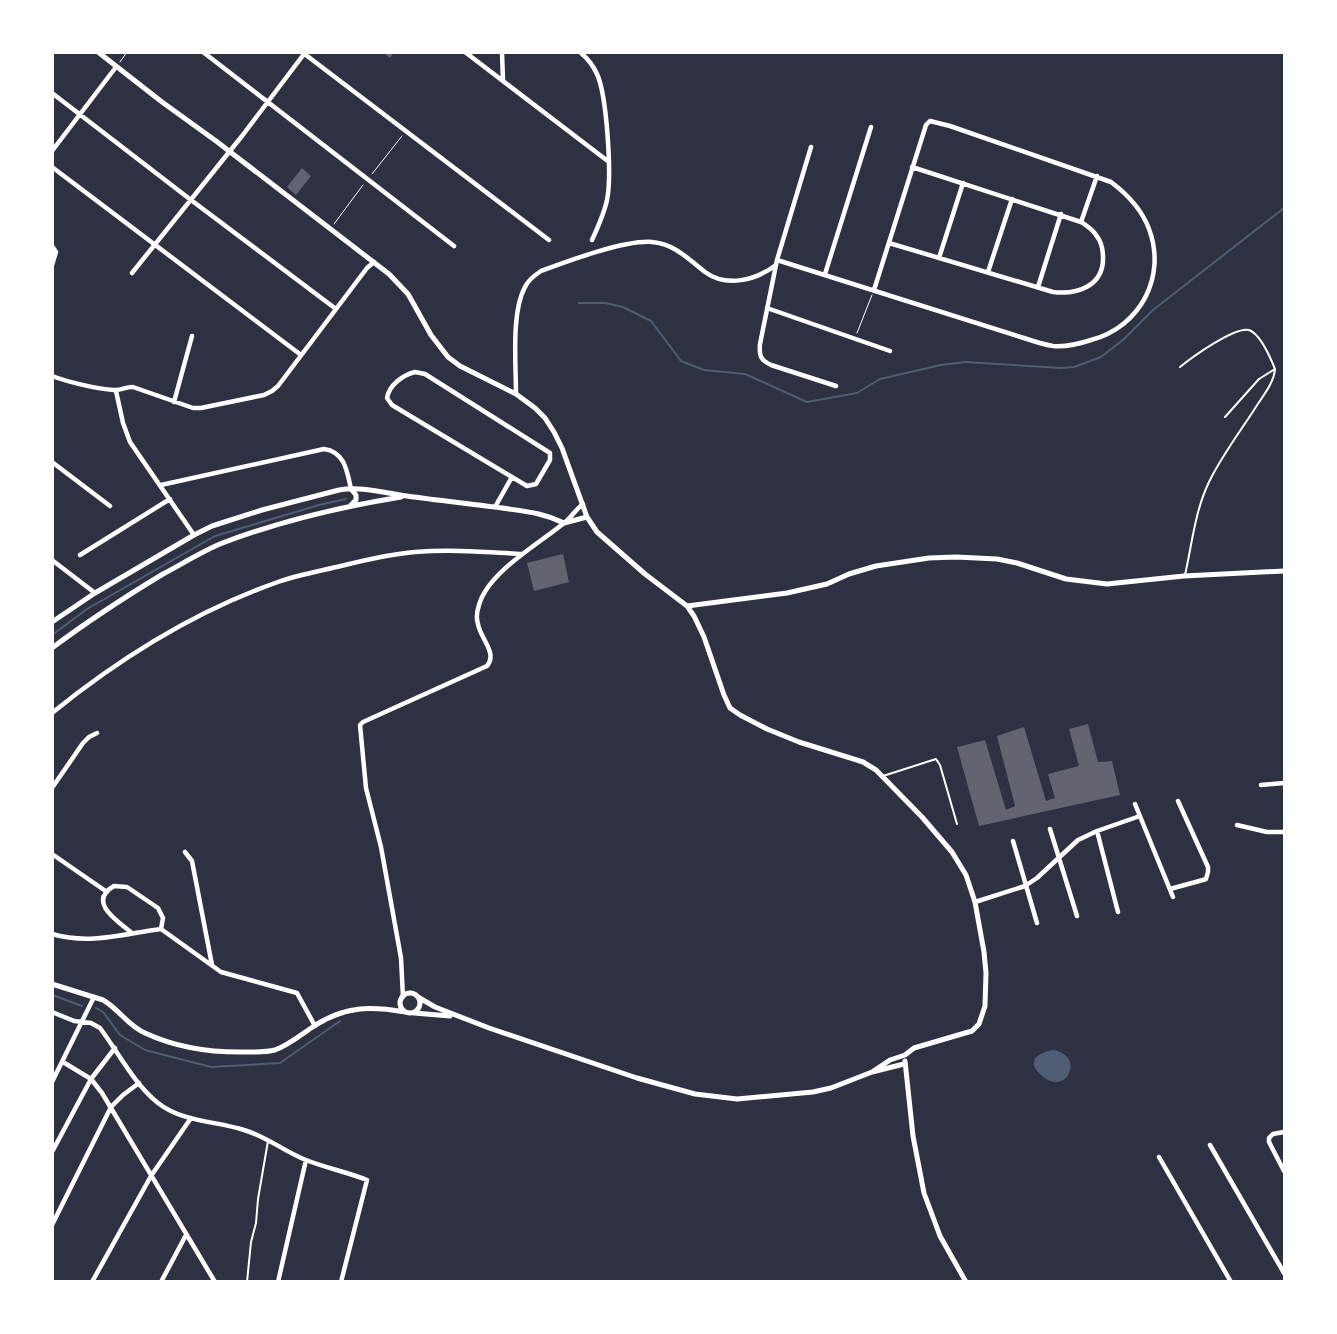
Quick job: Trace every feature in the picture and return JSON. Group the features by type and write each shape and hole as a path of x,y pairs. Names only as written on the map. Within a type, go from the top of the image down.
{"street":[{"path":"98,52 389,274 408,294 431,335 448,357 469,371 516,394 535,408 554,432 591,525 604,540 687,606 704,637 730,708 767,729 799,742 864,762 882,776 922,817 952,852 966,875 980,925 986,973 983,1015 979,1024 972,1031 921,1045 910,1050 905,1055 890,1060 872,1072"},
{"path":"203,52 454,246"},
{"path":"465,52 609,162"},
{"path":"502,52 503,80"},
{"path":"132,273 229,152 304,53 549,240"},
{"path":"582,53 592,65 600,85 609,162 608,200 592,240"},
{"path":"52,151 116,67"},
{"path":"52,93 336,309"},
{"path":"777,262 825,274 874,290 1052,346 1071,345 1111,334 1137,312 1145,299 1155,263 1154,247 1149,228 1133,203 1122,190 1111,182 950,126 930,121 926,125 912,167 874,290"},
{"path":"825,274 871,127"},
{"path":"811,147 777,262 766,308 760,356 765,362 836,386"},
{"path":"52,167 301,355"},
{"path":"889,243 1062,293 1079,291 1093,283 1101,273 1103,258 1101,244 1094,232 1081,222 912,167"},
{"path":"1081,222 1097,176"},
{"path":"939,258 963,183"},
{"path":"988,272 1012,199"},
{"path":"1038,287 1061,214"},
{"path":"516,394 518,305 525,285 532,276 541,271 608,249 643,242 654,242 673,248 690,258 704,272 718,279 737,281 748,279 764,274 777,262"},
{"path":"52,246 56,252 52,266"},
{"path":"52,376 116,391 128,386 133,387 193,408 201,408 264,394 278,386 367,268 374,262"},
{"path":"766,308 890,351"},
{"path":"174,402 192,336"},
{"path":"421,372 550,453 550,460 534,486 527,486 512,477 392,405 388,401 388,392 396,383 410,373 421,372"},
{"path":"116,391 123,423 130,442 194,535"},
{"path":"161,485 324,448 336,452 342,459 351,489 356,494 356,500 349,506"},
{"path":"52,462 110,506"},
{"path":"494,507 512,477"},
{"path":"52,622 96,593 194,535 238,517 328,492 351,489 374,490 405,496 548,515 564,523 587,517"},
{"path":"52,648 97,615 211,548 349,506 405,496"},
{"path":"80,555 170,499"},
{"path":"405,1012 401,1006 401,958 381,847 366,788 359,727 363,722 486,666 491,659 478,625 478,606 488,587 522,554 564,523 583,504"},
{"path":"52,713 107,671 158,638 214,610 278,582 363,560 414,552 446,550 522,554"},
{"path":"687,606 786,593 827,584 849,574 876,566 929,558 956,557 997,560 1016,563 1066,579 1107,584 1184,576 1284,571"},
{"path":"52,560 96,593"},
{"path":"52,788 83,743 89,736 96,733"},
{"path":"1261,786 1284,783"},
{"path":"1170,889 1204,880 1208,872 1197,842 1178,801"},
{"path":"1135,804 1173,897"},
{"path":"975,902 1025,886 1037,878 1078,840 1140,816"},
{"path":"1237,824 1267,832 1284,832"},
{"path":"1050,829 1077,916"},
{"path":"1096,832 1118,912"},
{"path":"1013,842 1037,923"},
{"path":"185,852 192,861 212,966"},
{"path":"52,854 107,892"},
{"path":"132,933 105,910 104,901 107,892 114,886 127,887 161,913 163,924 161,929"},
{"path":"52,934 66,938 88,940 161,929 226,974 294,992 299,996 315,1026"},
{"path":"201,958 207,944"},
{"path":"52,984 109,1003 130,1024 142,1032 170,1042 210,1051 245,1052 273,1050 332,1015 347,1010 387,1010 458,1017"},
{"path":"387,1010 410,994 458,1017 653,1084 716,1097 737,1099 813,1092 831,1088 872,1072 904,1064"},
{"path":"52,1082 94,997"},
{"path":"413,1012 419,1006 418,998"},
{"path":"52,1012 91,1023 100,1028 139,1083 160,1104 191,1118 245,1130 306,1160 367,1180 341,1282"},
{"path":"52,1152 91,1080 115,1048"},
{"path":"905,1055 904,1064 913,1136 924,1193 940,1236 966,1282"},
{"path":"63,1062 91,1080 111,1107 214,1282"},
{"path":"52,1225 111,1107 139,1083"},
{"path":"92,1282 151,1176 191,1118"},
{"path":"1284,1132 1270,1135 1269,1142 1284,1171"},
{"path":"1210,1145 1284,1273"},
{"path":"1159,1157 1232,1282"},
{"path":"278,1282 306,1160"},
{"path":"161,1282 186,1235"}],"lane":[{"path":"1180,367 1195,354 1214,343 1233,333 1249,330 1258,338 1275,369 1267,389 1203,494 1184,576"},
{"path":"1225,417 1252,386 1275,369"},
{"path":"882,776 936,759 940,765 957,824"},
{"path":"247,1282 251,1242 256,1223 258,1198 268,1141"}],"path":[{"path":"116,67 127,52"},
{"path":"331,228 406,131"},
{"path":"855,339 874,290"}],"water":[{"path":"1053,1050 1063,1054 1069,1060 1071,1067 1065,1079 1058,1082 1049,1081 1040,1074 1034,1065 1034,1061 1039,1055"}],"building":[{"path":"383,52 392,52 393,53 390,58"},
{"path":"302,168 311,176 296,195 287,187"},
{"path":"563,554 569,582 534,591 527,563"},
{"path":"1088,724 1098,762 1112,761 1120,795 979,826 957,747 985,740 1006,810 1015,806 997,736 1024,727 1046,801 1055,798 1048,774 1079,766 1069,729"}],"waterway":[{"path":"579,303 605,303 623,307 651,321 681,361 704,370 745,374 807,402 857,393 880,379 941,365 965,362 1061,368 1074,367 1101,357 1124,339 1153,310 1284,208"},
{"path":"52,635 87,609 215,536 319,505 346,499"},
{"path":"52,995 82,1006"},
{"path":"96,1008 103,1012 120,1035 145,1050 211,1067 280,1063 340,1021"}]}
